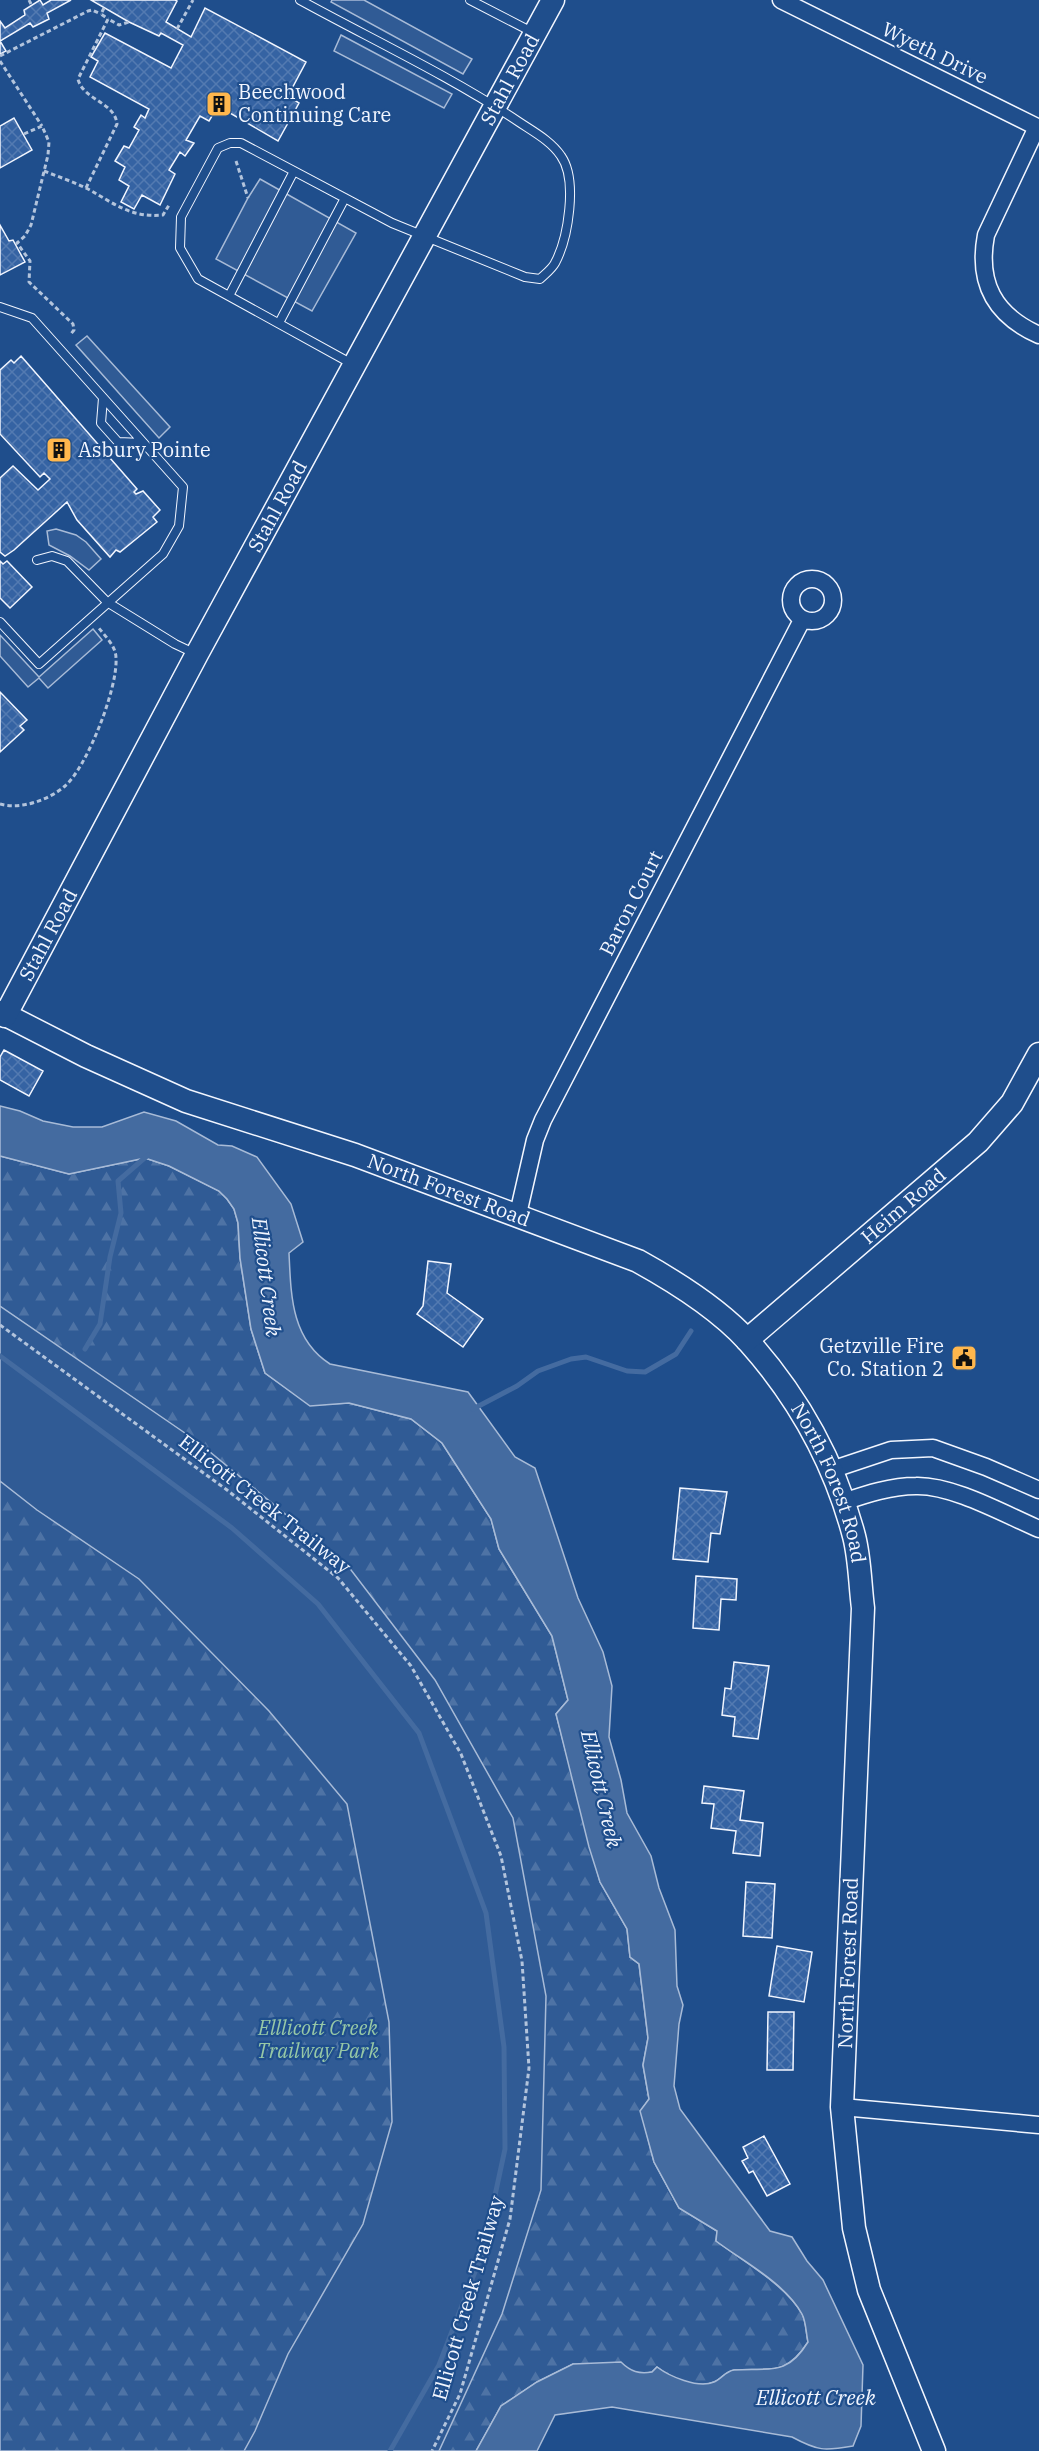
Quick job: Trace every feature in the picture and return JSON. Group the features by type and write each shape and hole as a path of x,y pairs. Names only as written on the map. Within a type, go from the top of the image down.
{"street":[{"name":"Stahl Road","path":"2,1014 553,0"},
{"name":"Wyeth Drive","path":"781,0 1038,127"},
{"path":"1038,127 986,235 983,254 984,273 989,291 999,307 1012,321 1039,335"},
{"name":"Baron Court","path":"518,1214 535,1140 543,1120 802,620"},
{"name":"North Forest Road","path":"2,1014 86,1056 186,1101 355,1155 518,1214 638,1261 700,1300 747,1340 790,1394 816,1438 843,1502 855,1538 863,1608 842,2107 854,2228 868,2290 934,2451"},
{"name":"Heim Road","path":"747,1340 978,1143 1012,1103 1039,1054"},
{"path":"831,1470 891,1450 933,1448 986,1467 1039,1490"},
{"path":"843,1502 887,1488 918,1485 947,1490 1039,1528"},
{"path":"842,2107 1039,2125"}],"lane":[{"path":"300,0 496,106 548,142 562,158 569,178 566,232 555,264 540,279 525,277 392,223 241,143 230,143 218,148 181,217 180,249 198,279 355,365"},
{"path":"472,0 535,33"},
{"path":"229,296 294,171"},
{"path":"279,323 345,198"},
{"path":"0,307 32,318 183,487 179,526 163,554 39,664 0,622"},
{"path":"103,398 101,423 118,442 144,443"},
{"path":"37,560 52,556 67,561 107,602 176,644 197,654"}],"path":[{"path":"29,0 32,6"},
{"path":"177,29 193,0"},
{"path":"100,14 104,8"},
{"path":"70,335 74,330 73,324 29,282 30,261 17,243 25,236 31,225 49,142 42,126 0,58 88,11 92,10 119,25 129,22"},
{"path":"86,188 117,124 114,113 80,87 78,79 108,19"},
{"path":"24,134 42,126"},
{"path":"236,161 248,198"},
{"path":"44,171 86,188 129,212 146,217 163,215 169,205"},
{"path":"0,804 25,805 64,787 74,776 91,743 110,698 116,657 113,647 90,617"},
{"name":"Ellicott Creek Trailway","path":"0,1324 227,1490 338,1578 411,1666 461,1754 497,1846 522,1961 529,2068 510,2219 460,2394 432,2451"}],"shaded area":[{"path":"332,0 364,0 472,59 463,74 331,2"},
{"path":"341,35 452,94 444,108 334,51"},
{"path":"260,179 356,233 312,311 216,259"},
{"path":"87,336 170,427 159,438 76,345"},
{"path":"56,529 76,535 86,542 101,559 89,570 70,556 49,545 47,531"},
{"path":"93,629 102,640 48,688 39,678 28,687 0,656 0,635 39,677"},
{"name":"Elllicott Creek Trailway Park","path":"0,1164 306,1410 352,1408 631,2108 680,2219 779,2289 802,2286 802,2332 569,2360 490,2407 460,2451 0,2451"}],"green space":[{"path":"0,1156 69,1174 145,1158 169,1166 219,1191 234,1209 238,1223 240,1258 251,1329 265,1373 310,1405 349,1403 411,1419 442,1443 491,1519 499,1549 552,1636 568,1700 556,1714 600,1882 627,1929 630,1957 639,1964 648,2038 643,2065 649,2099 641,2111 654,2162 679,2208 717,2231 716,2241 775,2283 795,2303 803,2317 808,2342 792,2361 775,2368 734,2370 707,2384 692,2383 676,2378 657,2367 652,2372 642,2374 573,2364 537,2382 501,2406 476,2451 439,2451 502,2314 541,2190 546,1996 513,1818 435,1680 348,1566 198,1442 0,1306"},
{"path":"0,1481 37,1510 139,1579 269,1711 347,1804 389,2022 392,2122 363,2224 288,2354 244,2451 0,2451"}],"water":[{"name":"Ellicott Creek","path":"0,1106 20,1111 43,1121 73,1127 102,1127 144,1112 176,1121 218,1145 232,1146 257,1157 291,1204 303,1242 289,1253 291,1285 300,1329 317,1354 330,1364 468,1392 515,1457 535,1468 578,1598 603,1652 612,1686 609,1737 627,1813 651,1856 659,1888 675,1930 677,1986 683,2005 679,2024 674,2086 680,2109 770,2231 792,2237 807,2261 823,2280 863,2365 861,2426 853,2446 821,2449 792,2437 612,2407 555,2415 537,2451 476,2451 501,2406 537,2382 573,2364 621,2362 635,2372 643,2373 652,2372 657,2367 692,2383 707,2384 717,2381 726,2373 734,2370 776,2368 792,2361 808,2342 803,2317 795,2303 775,2283 716,2241 717,2231 679,2208 654,2162 640,2111 649,2099 643,2065 648,2038 639,1964 630,1957 627,1929 600,1882 589,1847 556,1714 568,1700 552,1636 499,1549 491,1519 442,1443 411,1419 349,1403 310,1406 265,1373 251,1329 240,1258 238,1223 234,1209 219,1191 169,1166 145,1158 69,1174 0,1156"}],"building":[{"path":"40,0 43,5 51,0 71,0 47,13 49,19 33,27 30,23 0,41 0,21 5,28 25,15 24,10"},
{"name":"Beechwood Continuing Care","path":"91,0 175,0 177,1 166,22 191,37 205,8 306,62 288,96 299,103 278,141 218,106 209,121 200,116 186,140 194,143 185,156 180,152 169,170 175,174 160,205 142,195 134,209 121,202 129,186 119,180 125,167 115,161 124,146 129,148 139,130 134,127 141,115 145,118 149,109 90,77 98,61 91,57 105,33 171,68 183,45 161,33 159,36 129,22"},
{"path":"0,41 6,51 0,54"},
{"path":"14,118 32,150 0,168 0,126"},
{"path":"0,225 9,241 13,240 25,262 0,275"},
{"name":"Asbury Pointe","path":"21,356 137,489 134,492 136,494 143,491 160,510 153,517 157,522 120,552 116,550 110,557 77,520 67,502 14,550 5,556 0,552 0,478 13,466 38,490 50,479 44,473 40,477 0,434 0,370 11,360 14,363"},
{"path":"0,561 3,564 7,561 32,587 10,608 0,598"},
{"path":"0,692 27,720 20,726 24,730 0,752"},
{"path":"4,1050 43,1071 29,1096 0,1080 0,1057"},
{"path":"428,1261 451,1264 447,1293 483,1319 463,1347 417,1314 423,1306"},
{"path":"680,1488 727,1492 720,1534 711,1533 708,1562 673,1559"},
{"path":"696,1576 737,1579 736,1600 721,1599 719,1630 693,1628"},
{"path":"734,1662 769,1666 758,1739 733,1736 735,1717 722,1715 725,1688 731,1689"},
{"path":"704,1786 744,1791 740,1820 763,1823 760,1856 733,1853 736,1831 711,1828 714,1804 702,1803"},
{"path":"746,1882 775,1884 772,1938 743,1936"},
{"path":"777,1946 812,1952 804,2002 769,1996"},
{"path":"768,2012 794,2012 793,2070 767,2070"},
{"path":"764,2136 790,2184 767,2196 753,2171 749,2173 742,2161 748,2158 743,2147"}],"waterway":[{"path":"85,1349 100,1324 110,1257 121,1213 118,1181 148,1155"},
{"path":"473,1409 517,1386 538,1371 571,1359 586,1357 627,1371 645,1372 676,1354 691,1331"},
{"path":"0,1356 232,1528 318,1604 419,1733 486,1913 504,2047 505,2149 483,2251 439,2365 390,2451"}],"place":[{"name":"Beechwood Continuing Care","path":"219,104"},
{"name":"Asbury Pointe","path":"59,450"},
{"name":"Getzville Fire Co. Station 2","path":"964,1358"}]}
